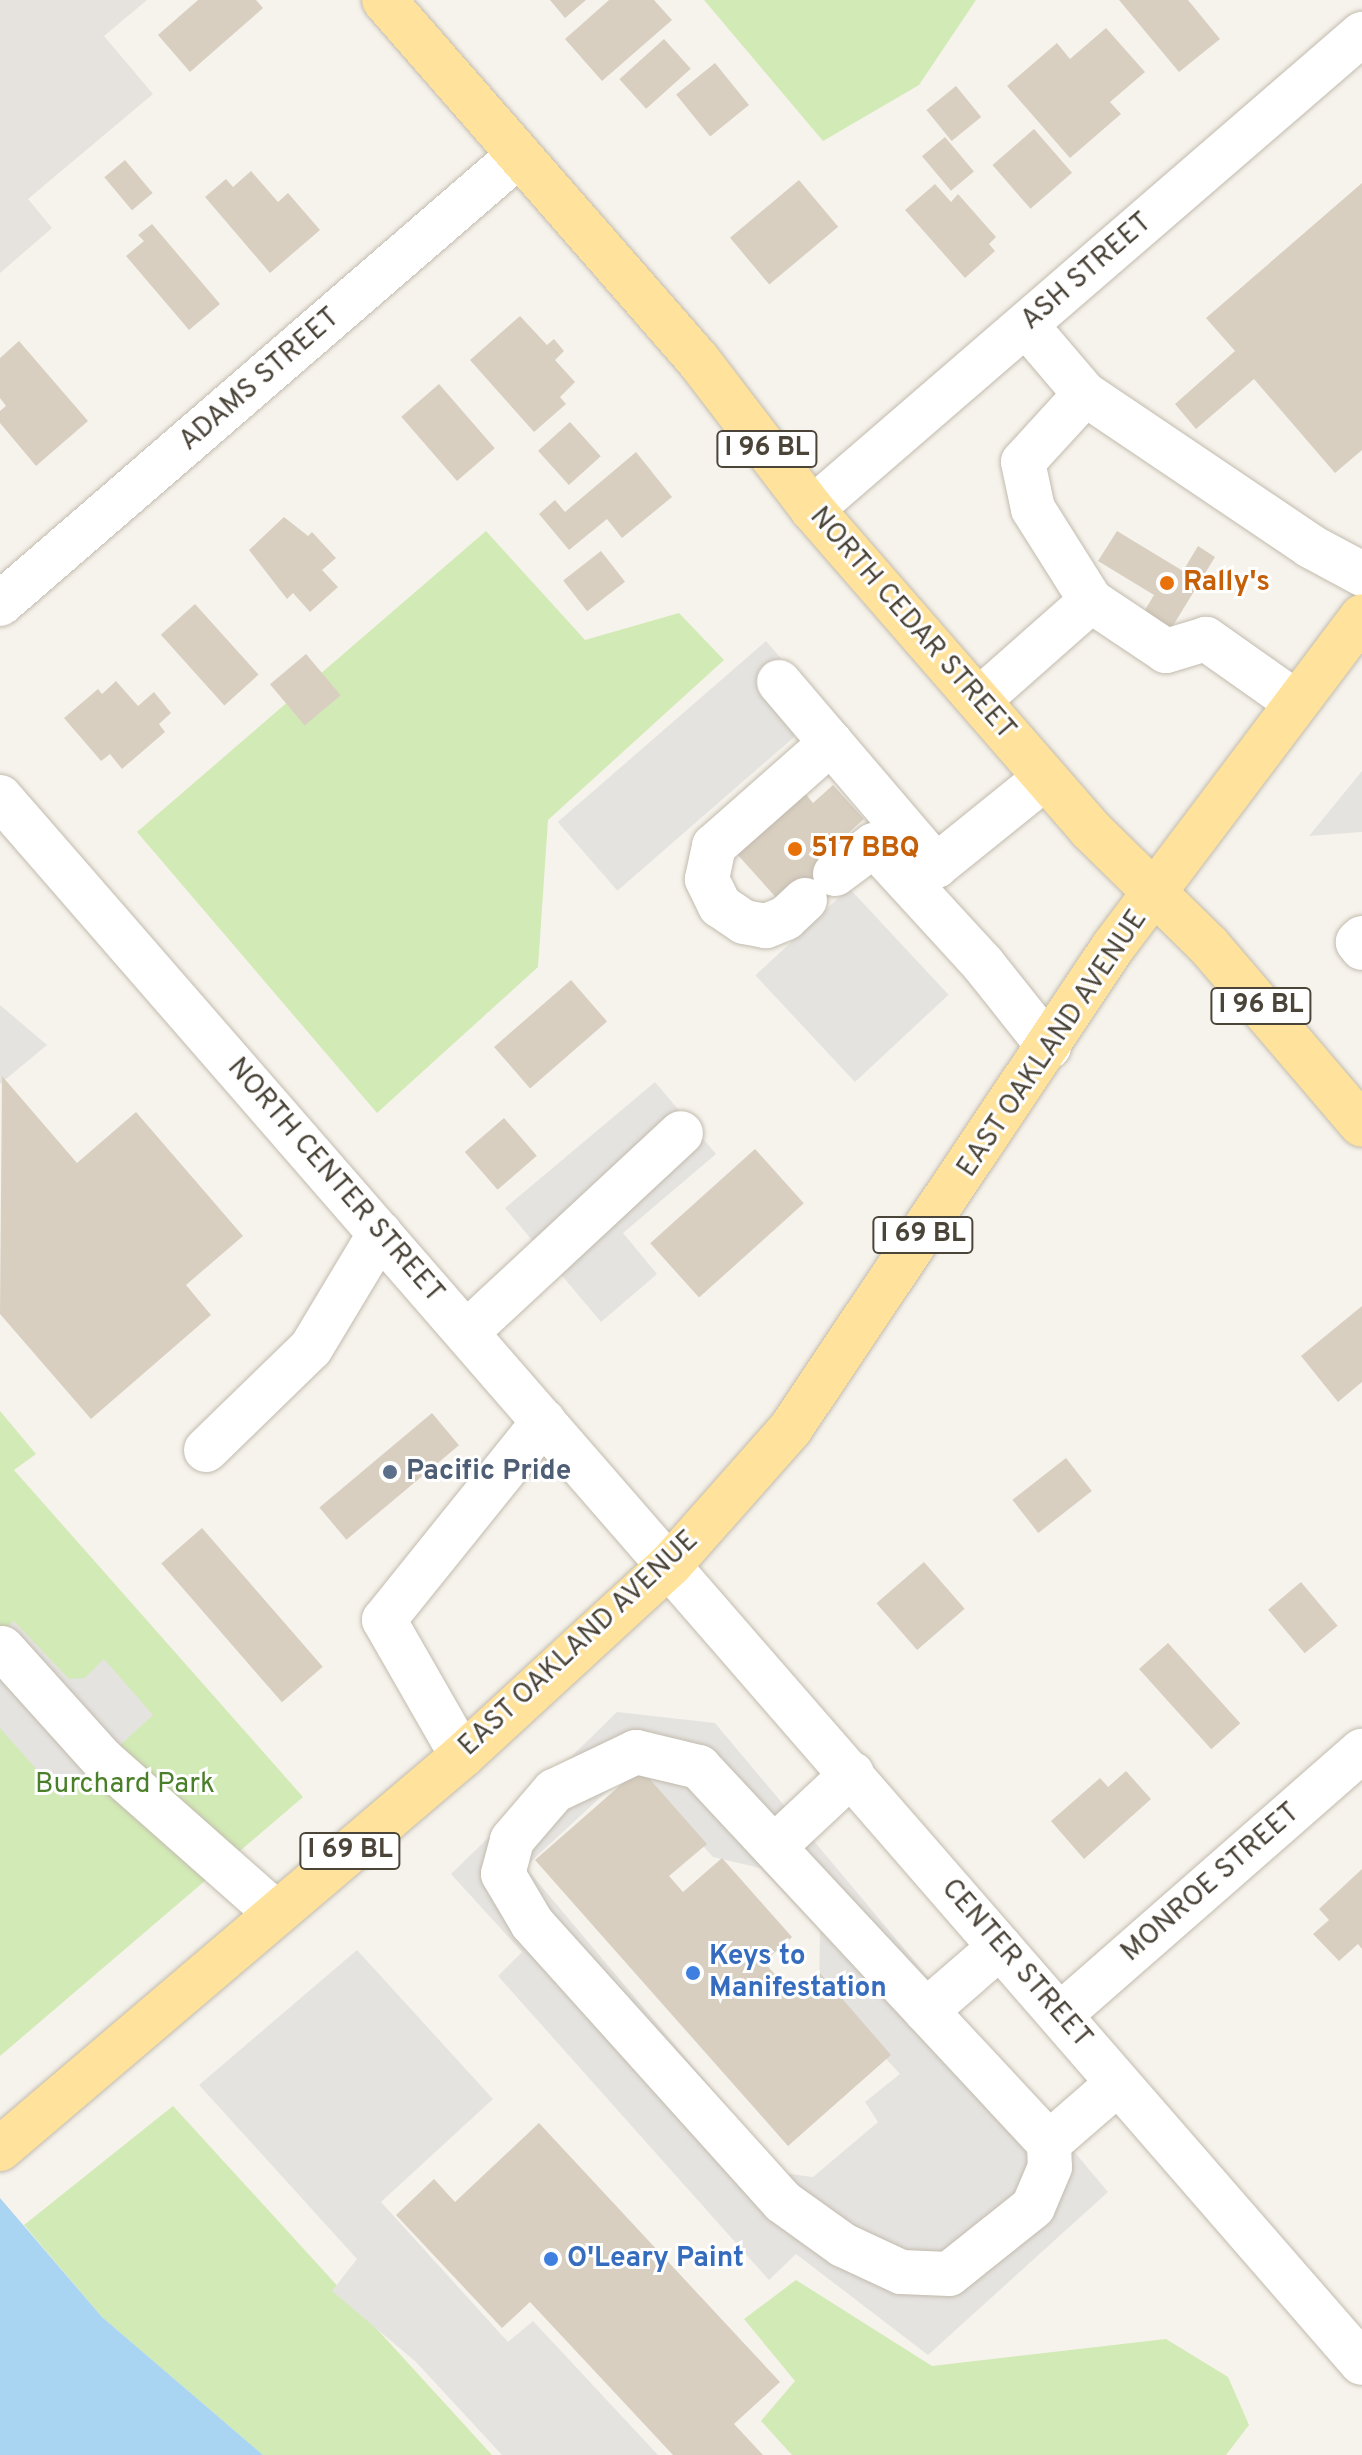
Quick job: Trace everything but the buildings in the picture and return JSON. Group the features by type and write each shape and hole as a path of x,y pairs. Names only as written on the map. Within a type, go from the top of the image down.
{"main road":[{"name":"NORTH CEDAR STREET","path":"384,0 699,361 812,509 1045,778 1090,829 1157,891 1362,1125"},
{"name":"EAST OAKLAND AVENUE","path":"12,2139 462,1756 670,1565 791,1428 1157,891 1294,701 1362,616"}],"street":[{"name":"ASH STREET","path":"812,509 1362,34"},
{"name":"ADAMS STREET","path":"0,604 519,155"},
{"path":"1026,325 1085,394 1310,546 1362,574"},
{"path":"1085,394 1023,462 1033,509 1091,601 1166,651 1206,639 1294,701"},
{"path":"979,700 1091,601"},
{"path":"779,682 936,866 1045,778"},
{"path":"831,743 714,846 707,879 720,906 744,922 766,926 786,918 874,845 983,964 1049,1047"},
{"name":"NORTH CENTER STREET","path":"0,797 670,1565"},
{"path":"1362,938 1358,942 1362,948"},
{"path":"467,1332 681,1133"},
{"path":"206,1450 311,1348 380,1233"},
{"path":"462,1756 384,1620 544,1421"},
{"name":"CENTER STREET","path":"670,1565 1362,2363"},
{"path":"2,1648 103,1760 276,1913"},
{"name":"MONROE STREET","path":"1060,2015 1362,1751"},
{"path":"636,1752 699,1767 926,2011 1049,2143 1050,2167 1033,2207 949,2274 901,2272 843,2245 783,2202 532,1923 503,1874 512,1840 554,1791 636,1752"},
{"path":"774,1847 852,1774"},
{"path":"926,2011 1000,1947"},
{"path":"1049,2143 1118,2083"}],"shaded area":[{"path":"0,0 147,0 104,36 153,94 28,199 52,228 0,273"},
{"path":"766,641 826,710 617,891 558,822"},
{"path":"1362,771 1362,832 1309,836"},
{"path":"849,888 949,995 855,1082 755,975"},
{"path":"0,1005 47,1045 0,1084"},
{"path":"655,1082 716,1154 623,1233 657,1274 601,1322 505,1208"},
{"path":"14,1621 69,1679 85,1678 104,1659 153,1715 62,1798 0,1728 0,1633"},
{"path":"617,1712 715,1723 1108,2192 928,2355 796,2254 769,2280 498,1976 522,1952 451,1874","holes":["632,1768 713,1857 760,1868 820,1931 819,1986 900,2074 865,2102 878,2122 813,2177 783,2173 525,1867"]},
{"path":"357,1950 493,2099 381,2202 508,2342 533,2321 658,2455 502,2455 416,2362 332,2291 357,2259 199,2085"}],"green space":[{"path":"704,0 976,0 919,85 823,141"},
{"path":"486,531 585,640 679,613 724,660 548,820 538,967 377,1113 137,832"},
{"name":"Burchard Park","path":"0,1411 36,1454 14,1470 303,1797 0,2056"},
{"path":"173,2106 492,2455 263,2455 102,2317 24,2225"},
{"path":"796,2280 932,2366 1166,2339 1228,2377 1249,2425 1226,2455 792,2455 761,2421 795,2381 744,2319"}],"water":[{"path":"0,2198 102,2317 263,2455 0,2455"}],"place":[{"name":"Rally's","path":"1167,583"},
{"name":"517 BBQ","path":"795,849"},
{"name":"Pacific Pride","path":"390,1472"},
{"name":"Keys to Manifestation","path":"693,1973"},
{"name":"O'Leary Paint","path":"551,2259"}]}
